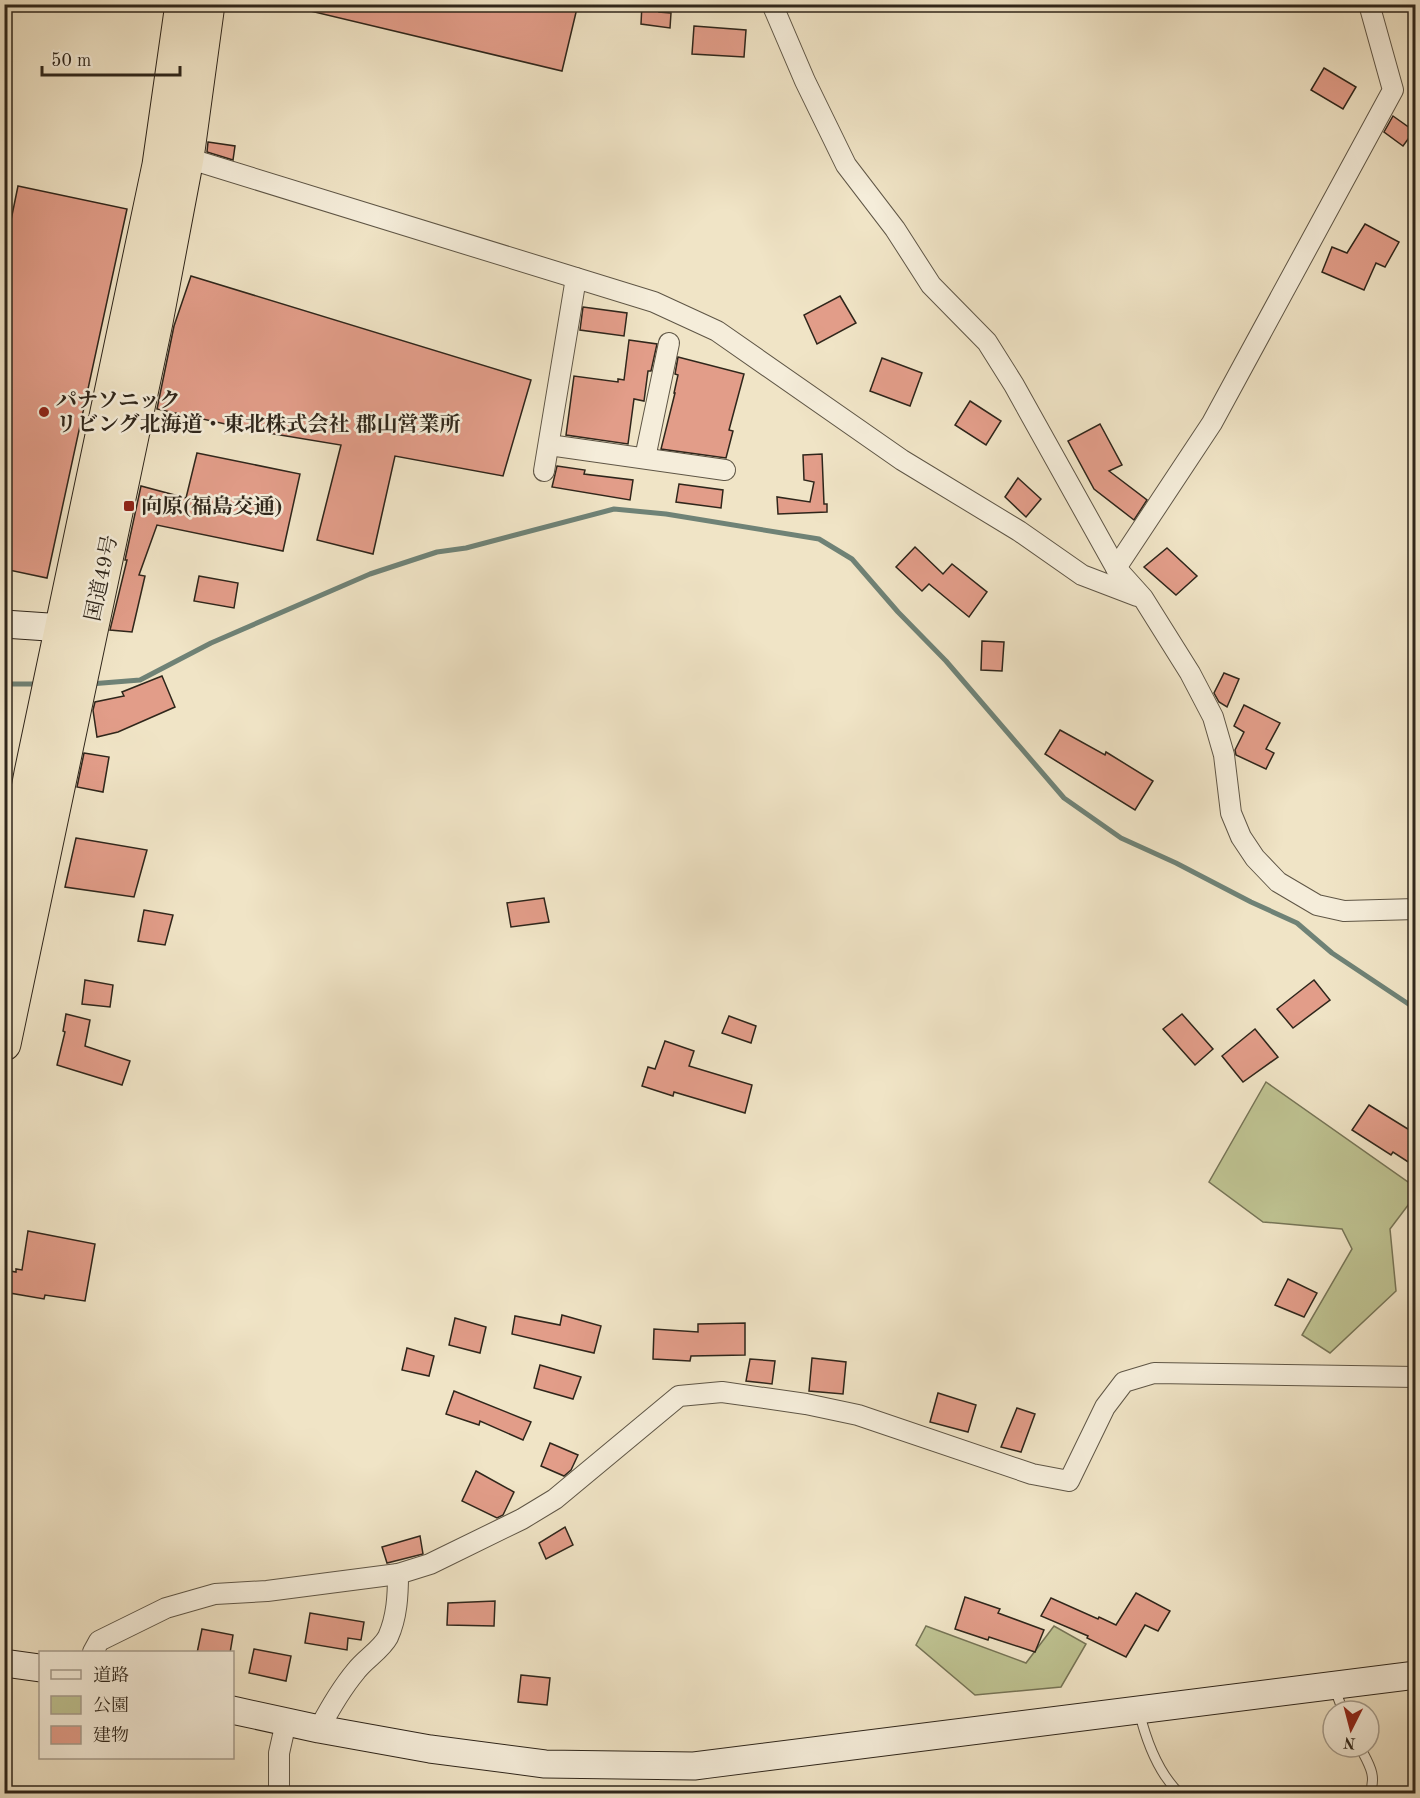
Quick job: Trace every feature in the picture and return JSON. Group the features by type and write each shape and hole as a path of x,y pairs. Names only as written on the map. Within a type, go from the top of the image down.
{"highway":[{"name":"国道49号","path":"4,914 159,165 182,4"},
{"name":"国道49号","path":"4,1044 156,322 187,158 208,4"}],"street":[{"path":"772,4 805,81 846,165 895,229 931,285 987,342 1014,385 1116,568 1143,598 1190,673 1213,717 1224,755 1231,813 1241,837 1255,858 1278,882 1317,904 1344,911 1416,909"},
{"path":"1116,568 1212,423 1393,90 1369,4"},
{"path":"187,158 654,302 717,331 902,460 1019,531 1082,575 1143,598"},
{"path":"544,471 576,278"},
{"path":"645,458 669,343"},
{"path":"549,445 725,470"},
{"path":"4,624 63,628"},
{"path":"94,1651 99,1641 166,1608 215,1594 267,1591 398,1574 430,1564 522,1519 555,1499 679,1396 722,1392 806,1404 858,1415 1032,1474 1069,1481 1105,1407 1124,1382 1154,1373 1416,1377"},
{"path":"319,1729 338,1694 357,1669 387,1639 394,1620 398,1574"},
{"path":"4,1663 39,1668"},
{"path":"234,1710 319,1729 430,1749 545,1764 694,1766 1416,1675"},
{"path":"279,1794 279,1753 286,1722"}],"lane":[{"path":"1333,1685 1338,1699"},
{"path":"1138,1709 1146,1739 1169,1780 1180,1794"},
{"path":"1367,1759 1373,1777 1369,1794"}],"green space":[{"path":"1266,1082 1415,1187 1415,1196 1390,1229 1396,1291 1330,1353 1302,1335 1352,1249 1342,1229 1263,1222 1209,1182"},
{"path":"926,1626 1026,1663 1054,1626 1086,1644 1061,1687 975,1695 916,1645"}],"building":[{"path":"307,4 578,4 562,71 306,10"},
{"path":"642,4 660,4 659,12 671,13 670,28 641,24"},
{"path":"694,26 746,30 744,57 692,54"},
{"path":"1324,68 1356,87 1343,109 1311,90"},
{"path":"1393,116 1414,131 1403,146 1384,132"},
{"path":"208,142 235,146 233,160 207,152"},
{"name":"パナソニック リビング北海道・東北株式会社 郡山営業所","path":"18,186 127,209 47,578 4,569 4,254"},
{"path":"1365,224 1399,242 1385,267 1376,263 1364,290 1322,272 1332,247 1347,253"},
{"path":"191,276 531,380 503,476 395,456 373,554 317,540 341,445 262,432 157,409 174,326"},
{"path":"840,296 856,323 817,344 804,315"},
{"path":"583,307 627,313 624,336 580,330"},
{"path":"629,340 657,344 651,371 648,371 644,401 634,399 628,444 566,435 574,376 618,382 618,379 624,380"},
{"path":"678,357 744,374 729,430 733,431 726,458 661,449 675,393"},
{"path":"882,358 922,373 910,406 870,391"},
{"path":"970,401 1001,421 986,445 955,425"},
{"path":"1100,424 1122,465 1109,471 1147,500 1134,520 1094,489 1068,441"},
{"path":"197,453 300,474 283,551 157,525 139,575 145,576 132,632 110,630 127,560 125,560 141,486 186,498"},
{"path":"822,454 824,504 827,504 827,512 778,514 777,497 810,502 814,482 804,480 803,455"},
{"path":"557,466 585,470 584,474 633,480 630,500 552,487"},
{"path":"1018,478 1041,499 1026,517 1005,497"},
{"path":"679,484 723,490 721,508 676,502"},
{"path":"915,547 943,574 952,564 987,592 969,617 929,584 922,591 896,567"},
{"path":"1167,548 1197,576 1176,595 1144,567"},
{"path":"199,576 238,583 234,608 194,601"},
{"path":"982,641 1004,642 1002,671 981,670"},
{"path":"1224,673 1239,679 1227,707 1219,702 1214,693"},
{"path":"162,676 175,707 118,732 97,737 93,710 95,702 124,696 122,692"},
{"path":"1244,705 1280,723 1266,749 1274,753 1266,769 1236,755 1235,750 1244,732 1234,726"},
{"path":"1060,730 1105,755 1106,752 1153,781 1135,810 1045,754"},
{"path":"84,753 109,757 103,792 77,787"},
{"path":"76,838 147,850 134,897 65,887"},
{"path":"544,898 549,922 511,927 507,903"},
{"path":"144,910 173,915 165,945 138,941"},
{"path":"85,980 113,985 110,1007 82,1004"},
{"path":"1314,980 1330,1000 1293,1028 1277,1009"},
{"path":"66,1014 90,1020 85,1046 130,1061 122,1085 57,1065 65,1032 63,1031"},
{"path":"1182,1014 1213,1049 1195,1065 1163,1029"},
{"path":"729,1016 756,1026 751,1043 722,1033"},
{"path":"1255,1029 1278,1057 1243,1082 1222,1056"},
{"path":"665,1041 694,1051 689,1066 752,1085 745,1113 674,1092 673,1096 642,1086 648,1067 655,1069"},
{"path":"1369,1105 1416,1134 1416,1167 1393,1152 1391,1155 1352,1130"},
{"path":"28,1231 95,1244 85,1301 45,1295 44,1299 4,1292 4,1270 16,1272 16,1269 22,1270"},
{"path":"1288,1279 1317,1293 1304,1317 1275,1305"},
{"path":"562,1315 601,1326 594,1353 512,1334 515,1316 560,1325"},
{"path":"455,1318 486,1327 480,1353 449,1345"},
{"path":"745,1323 745,1355 691,1356 690,1361 653,1359 654,1329 698,1332 698,1324"},
{"path":"407,1348 434,1356 429,1376 402,1370"},
{"path":"812,1358 846,1362 843,1394 809,1391"},
{"path":"750,1359 775,1361 772,1384 746,1381"},
{"path":"540,1365 581,1377 573,1399 534,1388"},
{"path":"454,1391 531,1422 523,1440 480,1421 479,1425 446,1414"},
{"path":"938,1393 976,1405 968,1432 930,1422"},
{"path":"1017,1408 1035,1414 1021,1452 1001,1447"},
{"path":"550,1443 578,1455 571,1470 564,1476 541,1466"},
{"path":"476,1471 514,1492 503,1515 497,1518 462,1501"},
{"path":"565,1527 573,1545 546,1559 539,1543"},
{"path":"420,1536 423,1554 387,1563 382,1547"},
{"path":"1136,1593 1170,1611 1158,1631 1145,1625 1126,1657 1087,1638 1088,1636 1041,1616 1051,1598 1116,1625"},
{"path":"965,1597 1000,1609 998,1613 1044,1630 1035,1652 955,1629"},
{"path":"495,1601 494,1626 447,1625 448,1603"},
{"path":"310,1613 364,1622 361,1640 348,1638 347,1650 305,1643"},
{"path":"202,1629 233,1635 230,1651 197,1651"},
{"path":"254,1649 291,1656 286,1681 249,1673"},
{"path":"521,1675 550,1678 547,1705 518,1702"}],"waterway":[{"path":"90,684 140,680 211,643 370,574 437,552 466,548 614,509 666,514 819,539 852,559 898,612 946,661 1064,798 1121,838 1297,923 1332,953 1416,1009"},
{"path":"4,684 38,684"}],"place":[{"name":"パナソニック リビング北海道・東北株式会社 郡山営業所","path":"44,412"},
{"name":"向原(福島交通)","path":"129,506"}]}
